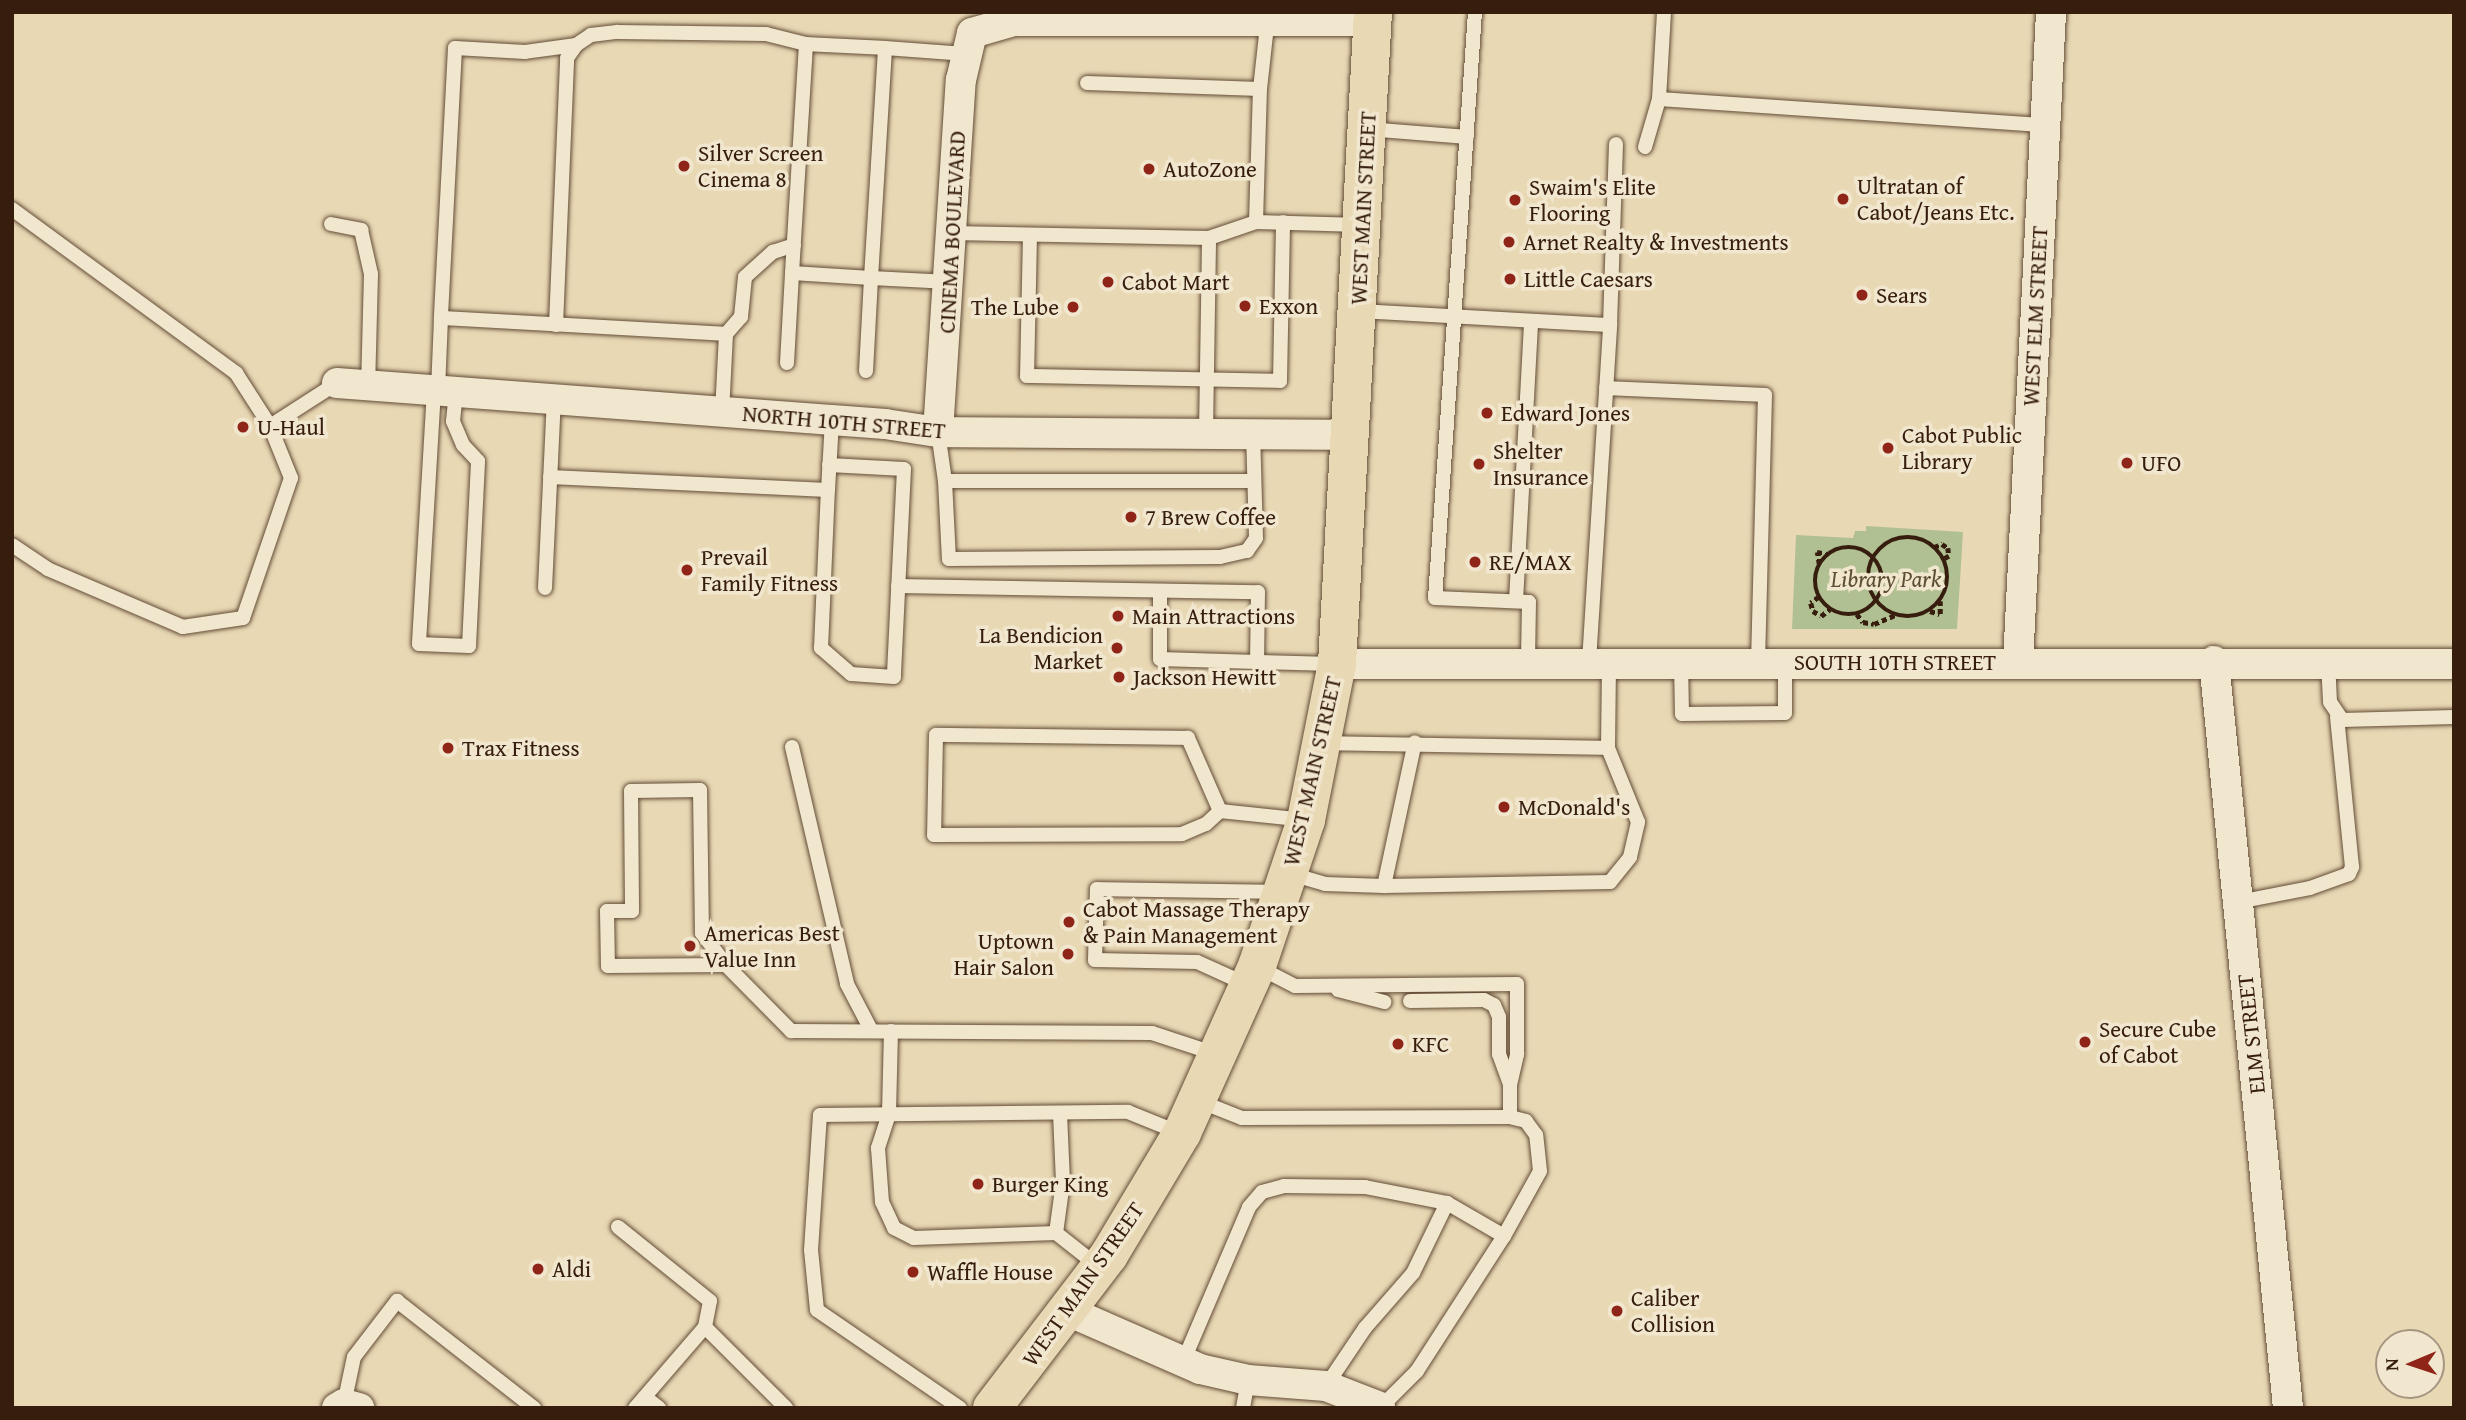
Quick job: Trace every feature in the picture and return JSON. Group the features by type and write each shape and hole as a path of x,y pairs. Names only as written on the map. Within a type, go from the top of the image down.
{"main road":[{"name":"WEST MAIN STREET","path":"992,1408 1101,1268 1190,1117 1253,976 1287,883 1306,820 1323,743 1336,664 1352,435 1373,16"}],"street":[{"name":"WEST ELM STREET","path":"2018,662 2051,12"},
{"path":"970,43 1014,21 1049,17 1373,16"},
{"name":"CINEMA BOULEVARD","path":"938,432 950,282 961,80 970,43"},
{"name":"NORTH 10TH STREET","path":"337,383 832,420 938,432 1253,432 1352,435"},
{"name":"SOUTH 10TH STREET","path":"1336,664 1771,661 2454,664"},
{"name":"ELM STREET","path":"2214,661 2288,1408"},
{"path":"1070,1311 1246,1394 1326,1386 1381,1407"}],"lane":[{"path":"1475,12 1435,598 1529,602 1528,662"},
{"path":"1645,147 1659,99 1664,12"},
{"path":"1256,222 1260,89 1268,17"},
{"path":"556,325 568,58 576,46 591,35 617,32 766,34 806,44 885,48 970,43"},
{"path":"787,363 806,44"},
{"path":"443,391 463,445 478,461 469,646 419,644 443,391 441,318 455,48 525,52 576,46"},
{"path":"866,371 885,48"},
{"path":"1087,83 1260,89"},
{"path":"1659,99 2045,125"},
{"path":"1367,129 1467,137"},
{"path":"1510,1117 1510,1085 1517,1054 1517,984 1295,986 1197,962 1095,960 1097,889 1287,883 1384,886 1610,882 1630,856 1638,822 1608,748 1599,662 1616,144"},
{"path":"12,209 236,373 270,426 291,478 243,618 183,627 48,569 12,545"},
{"path":"952,233 1209,238 1256,222 1362,225"},
{"path":"1030,234 1027,376 1280,381 1283,222"},
{"path":"331,224 361,230 372,274 368,385"},
{"path":"1206,433 1209,238"},
{"path":"722,412 726,334 741,317 745,277 773,252 794,245"},
{"path":"792,273 950,282"},
{"path":"1358,311 1611,325"},
{"path":"441,318 726,334"},
{"path":"1516,601 1531,321"},
{"path":"270,426 337,383"},
{"path":"1606,388 1765,395 1771,661 1785,713 1682,714 1681,662"},
{"path":"545,588 554,399"},
{"path":"829,466 904,469 894,677 851,674 821,649 829,466 832,420"},
{"path":"938,432 945,481 948,559 1220,557 1247,551 1256,538 1252,481 1253,432"},
{"path":"550,477 828,490"},
{"path":"945,481 1252,481"},
{"path":"898,586 1258,592 1257,662"},
{"path":"1160,591 1160,659 1336,664"},
{"path":"2238,902 2310,888 2349,874 2352,867 2337,717 2330,702 2328,662"},
{"path":"2337,717 2454,717"},
{"path":"1220,811 1188,738 936,735 934,835 1182,834 1206,824 1220,811 1306,820"},
{"path":"1323,743 1415,742 1608,748"},
{"path":"1384,886 1415,742"},
{"path":"792,747 847,984 856,1010 871,1030"},
{"path":"726,965 608,966 607,911 632,911 631,791 701,790 702,933 726,965 791,1031 1152,1033 1220,1055"},
{"path":"1325,986 1384,1002"},
{"path":"1410,1002 1484,1000 1494,1005 1499,1017 1499,1054 1510,1085"},
{"path":"891,1031 889,1114 878,1148 883,1202 894,1228 914,1238 1056,1233 1101,1268"},
{"path":"960,1408 817,1310 811,1250 820,1115 1128,1112 1242,1118 1510,1117 1526,1121 1541,1155 1534,1185 1416,1371 1381,1407"},
{"path":"1056,1233 1063,1182 1060,1113"},
{"path":"1183,1362 1249,1207 1262,1192 1284,1186 1380,1191 1447,1203 1504,1236"},
{"path":"1326,1386 1365,1328 1413,1273 1447,1203"},
{"path":"618,1227 710,1301 705,1327 640,1402 659,1408"},
{"path":"347,1406 354,1357 397,1301 534,1408"},
{"path":"705,1327 786,1408"}],"path":[{"path":"1857,614 1876,601 1883,581 1873,558 1854,547 1828,554 1817,552 1819,565 1815,580 1819,597 1830,609 1857,614 1863,622 1874,624 1895,615 1913,617 1930,611 1940,601 1948,584 1944,559 1934,547 1917,538 1900,538 1873,558 1868,580 1876,601 1895,615"},
{"path":"1934,547 1948,548 1949,556 1944,559"},
{"path":"1819,565 1828,554"},
{"path":"1819,597 1811,603 1813,611 1821,616 1830,609"}],"green space":[{"name":"Library Park","path":"1866,526 1963,532 1957,629 1792,629 1796,535 1853,538 1855,531 1866,531"}],"place":[{"name":"Silver Screen Cinema 8","path":"684,166"},
{"name":"AutoZone","path":"1149,169"},
{"name":"Ultratan of Cabot/Jeans Etc.","path":"1843,199"},
{"name":"Swaim's Elite Flooring","path":"1515,200"},
{"name":"Arnet Realty & Investments","path":"1509,242"},
{"name":"Little Caesars","path":"1510,279"},
{"name":"Cabot Mart","path":"1108,282"},
{"name":"Sears","path":"1862,295"},
{"name":"Exxon","path":"1245,306"},
{"name":"The Lube","path":"1073,307"},
{"name":"Edward Jones","path":"1487,413"},
{"name":"U-Haul","path":"243,427"},
{"name":"Cabot Public Library","path":"1888,448"},
{"name":"UFO","path":"2127,463"},
{"name":"Shelter Insurance","path":"1479,464"},
{"name":"7 Brew Coffee","path":"1131,517"},
{"name":"RE/MAX","path":"1475,562"},
{"name":"Prevail Family Fitness","path":"687,570"},
{"name":"Main Attractions","path":"1118,616"},
{"name":"La Bendicion Market","path":"1117,648"},
{"name":"Jackson Hewitt","path":"1119,677"},
{"name":"Trax Fitness","path":"448,748"},
{"name":"McDonald's","path":"1504,807"},
{"name":"Cabot Massage Therapy & Pain Management","path":"1069,922"},
{"name":"Americas Best Value Inn","path":"690,946"},
{"name":"Uptown Hair Salon","path":"1068,954"},
{"name":"Secure Cube of Cabot","path":"2085,1042"},
{"name":"KFC","path":"1398,1044"},
{"name":"Burger King","path":"978,1184"},
{"name":"Aldi","path":"538,1269"},
{"name":"Waffle House","path":"913,1272"},
{"name":"Caliber Collision","path":"1617,1311"}]}
